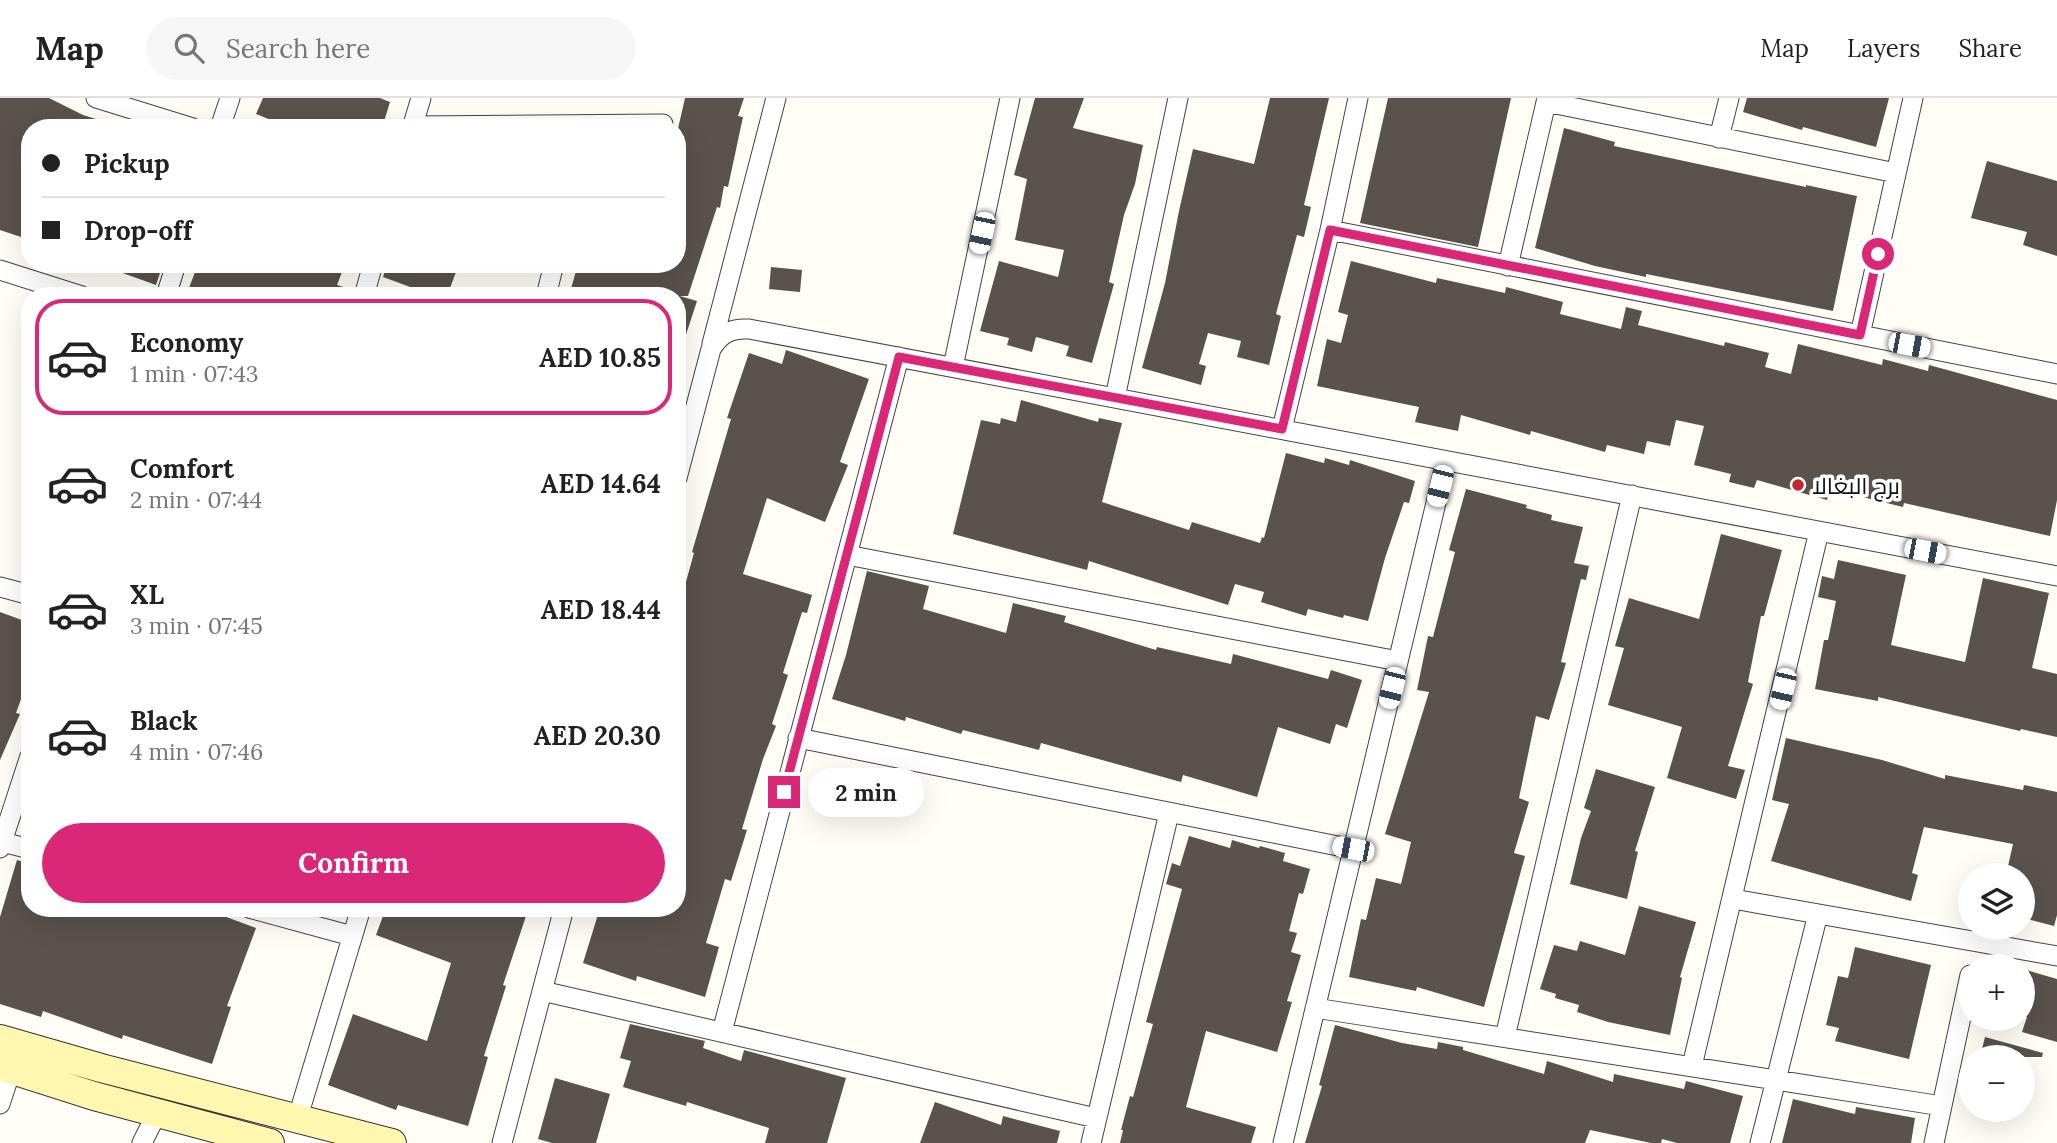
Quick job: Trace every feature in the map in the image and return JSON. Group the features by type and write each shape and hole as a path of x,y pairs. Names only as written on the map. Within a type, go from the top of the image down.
{"main road":[{"path":"0,1039 392,1143"},
{"path":"6,1068 270,1143"}],"street":[{"path":"96,98 163,119"},
{"path":"223,119 230,98"},
{"path":"415,119 421,98"},
{"path":"686,444 776,98"},
{"path":"953,368 1010,98"},
{"path":"1115,398 1178,98"},
{"path":"1282,429 1330,230 1358,98"},
{"path":"1720,138 1729,98"},
{"path":"1860,335 1913,98"},
{"path":"1508,265 1547,100 1896,173"},
{"path":"1330,230 2057,374"},
{"path":"0,271 52,287"},
{"path":"711,349 718,338 737,328 2057,576"},
{"path":"722,1032 899,357"},
{"path":"1283,1143 1446,461"},
{"path":"1505,1037 1632,495"},
{"path":"1692,1066 1819,531"},
{"path":"847,555 1398,661"},
{"path":"0,587 21,593"},
{"path":"798,738 1353,849"},
{"path":"21,791 1,845 21,848"},
{"path":"1091,1143 1169,813"},
{"path":"1733,899 2057,956"},
{"path":"1760,1143 1818,914"},
{"path":"282,917 352,936"},
{"path":"298,1120 357,917"},
{"path":"502,1143 562,917"},
{"path":"1975,954 1978,942"},
{"path":"542,991 1096,1118"},
{"path":"1315,1008 1942,1106"},
{"path":"1934,1143 1958,1031"},
{"path":"0,1104 6,1068"},
{"path":"142,1143 157,1113"}],"building":[{"path":"0,98 49,98 96,119 21,119 21,237 0,230"},
{"path":"263,98 380,98 390,102 385,119 268,119 256,114"},
{"path":"685,98 744,98 738,116 743,117 728,187 724,186 720,208 717,207 688,296 686,287 572,287 575,273 686,273 686,119 680,119"},
{"path":"1035,98 1084,98 1073,128 1143,145 1109,282 1114,284 1092,363 1066,356 1069,346 1036,337 1032,352 1007,345 1009,338 980,331 999,261 1058,277 1064,250 1015,240 1027,179 1014,175"},
{"path":"1270,98 1329,98 1304,205 1311,207 1304,237 1297,235 1276,314 1281,316 1269,365 1237,357 1241,341 1208,333 1199,364 1206,366 1201,385 1142,368 1165,283 1193,149 1254,164"},
{"path":"1388,98 1511,98 1478,247 1360,223"},
{"path":"1747,98 1889,98 1876,147 1803,127 1802,130 1743,112"},
{"path":"1564,128 1615,142 1614,146 1857,196 1833,311 1646,274 1646,277 1595,266 1535,248"},
{"path":"1987,161 2057,181 2057,256 2023,245 2027,232 1971,218"},
{"path":"1351,261 1436,283 1437,278 1505,293 1506,287 1563,302 1560,314 1621,329 1626,307 1642,311 1638,325 1724,346 1725,342 1769,353 1765,367 1791,374 1798,344 1882,365 1883,359 1928,371 1929,365 2057,400 2057,500 2050,536 1904,503 1903,507 1830,489 1827,500 1757,480 1754,488 1729,482 1731,474 1694,465 1704,426 1676,420 1670,446 1647,441 1644,454 1607,445 1605,452 1531,431 1530,435 1461,415 1458,431 1415,422 1419,407 1317,386 1327,339 1341,343 1348,315 1338,312"},
{"path":"771,267 802,270 800,292 769,289"},
{"path":"123,273 160,273 156,285"},
{"path":"195,273 342,273 337,285 343,287 189,287"},
{"path":"384,273 456,273 450,287 410,287 383,277"},
{"path":"686,298 697,301 686,335"},
{"path":"786,350 869,379 840,462 848,465 825,522 767,498 743,574 812,595 807,613 802,612 783,673 788,675 772,724 776,726 742,829 747,830 731,881 725,879 706,943 719,947 705,997 637,976 636,981 583,963 597,917 686,917 686,582 694,553 692,552 731,419 727,418 749,353 782,364"},
{"path":"1021,400 1098,422 1099,418 1122,423 1102,502 1189,530 1192,522 1260,543 1262,537 1264,538 1286,453 1324,463 1325,458 1349,465 1350,460 1415,481 1409,503 1404,502 1385,558 1368,621 1308,609 1306,616 1261,602 1264,592 1235,584 1228,605 1089,561 1087,570 953,534 981,420 1000,424 1001,418 1016,422"},
{"path":"1466,489 1527,505 1526,508 1552,515 1551,520 1583,527 1574,563 1589,566 1586,580 1581,579 1561,662 1566,663 1549,720 1536,716 1519,798 1529,802 1514,853 1525,856 1484,1007 1417,987 1416,991 1349,977 1361,919 1366,920 1376,878 1401,884 1411,842 1385,834 1429,692 1417,690 1428,636 1433,637 1455,552 1449,550"},
{"path":"1721,534 1782,550 1764,616 1761,616 1748,682 1753,684 1728,766 1745,770 1736,799 1667,778 1682,727 1608,705 1624,648 1615,646 1629,598 1699,619"},
{"path":"1838,560 1906,575 1891,645 1965,662 1983,578 2049,593 2032,668 2057,674 2057,737 2021,729 2020,731 1878,697 1878,701 1815,689 1824,640 1828,640 1836,601 1818,597 1822,576 1834,579"},
{"path":"867,571 929,586 923,609 1006,633 1013,603 1066,616 1064,622 1156,650 1157,647 1231,664 1233,654 1328,679 1331,670 1362,680 1347,728 1336,724 1330,744 1278,727 1257,797 1183,775 1181,782 1041,743 1039,750 963,730 961,734 906,717 905,721 832,699"},
{"path":"0,612 21,620 21,699 16,713 20,714 0,760"},
{"path":"1786,738 1882,760 1945,779 1945,775 2023,790 2024,785 2057,792 2057,915 2054,926 2035,921 2035,863 2009,863 2013,844 1924,827 1912,873 1918,875 1911,901 1771,861 1789,804 1772,800"},
{"path":"1596,769 1655,787 1635,851 1638,852 1627,899 1570,884 1581,838 1591,811 1584,808"},
{"path":"1189,836 1230,848 1232,840 1259,848 1260,846 1285,853 1283,861 1310,869 1303,894 1299,893 1289,931 1297,933 1291,952 1301,955 1287,1001 1292,1002 1277,1052 1206,1031 1186,1107 1256,1127 1251,1143 1120,1143 1130,1096 1133,1097 1153,1024 1146,1022 1182,889 1166,884 1172,863 1180,866"},
{"path":"17,860 21,861 21,917 226,917 256,928 227,1006 231,1007 212,1064 123,1035 122,1039 43,1011 41,1017 0,1004 0,917"},
{"path":"1639,906 1696,922 1680,977 1682,978 1670,1035 1608,1022 1577,1012 1579,1005 1555,998 1556,994 1540,989 1554,945 1577,951 1580,941 1625,955"},
{"path":"383,917 526,917 503,985 506,986 484,1056 488,1057 468,1126 398,1105 396,1110 328,1085 353,1014 427,1041 451,963 376,935"},
{"path":"1855,947 1931,965 1909,1059 1835,1041 1839,1028 1826,1025 1838,976 1848,978"},
{"path":"2035,973 2057,979 2057,1042 2022,1032 2035,1031"},
{"path":"630,1024 705,1041 703,1048 741,1061 744,1050 846,1078 827,1143 765,1143 769,1128 687,1102 686,1106 623,1087 631,1061 620,1058"},
{"path":"1335,1025 1402,1043 1437,1049 1438,1042 1463,1047 1463,1050 1544,1074 1547,1061 1613,1082 1614,1074 1684,1089 1686,1081 1743,1096 1730,1143 1677,1143 1662,1139 1661,1143 1651,1143 1590,1130 1585,1143 1305,1143 1322,1086 1319,1085"},
{"path":"1985,1037 2014,1045 1983,1045"},
{"path":"2035,1051 2043,1053 2042,1057 2035,1057"},
{"path":"555,1078 610,1094 596,1143 552,1143 538,1139"},
{"path":"1793,1099 1855,1114 1856,1107 1915,1118 1911,1143 1782,1143"},
{"path":"935,1102 1001,1125 1003,1116 1060,1131 1057,1143 920,1143"}],"place":[{"name":"برج البغالا","path":"1798,485"}],"route":[{"path":"784,792 899,357 1282,429 1330,230 1860,335 1878,254"}]}
